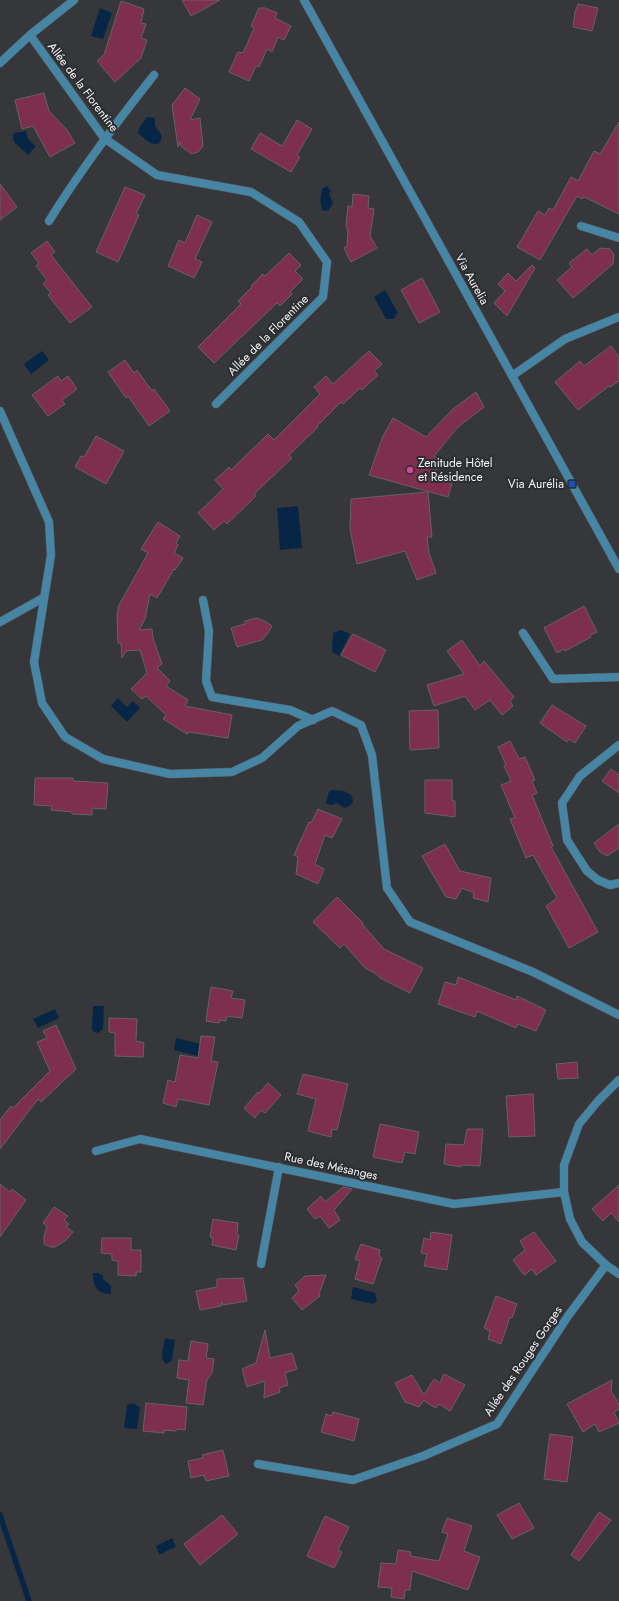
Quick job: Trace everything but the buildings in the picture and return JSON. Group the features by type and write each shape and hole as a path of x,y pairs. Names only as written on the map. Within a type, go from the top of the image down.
{"street":[{"path":"0,63 30,35 74,0"},
{"name":"Via Aurelia","path":"304,0 619,568"},
{"name":"Allée de la Florentine","path":"30,35 104,138 157,175 251,192 299,222 327,262 323,297 216,404"},
{"path":"49,221 74,181 104,138 154,75"},
{"path":"581,226 619,238"},
{"path":"512,376 565,339 619,317"},
{"path":"0,411 49,522 51,555 34,662 42,703 65,737 103,759 170,774 232,772 262,758 298,726 332,711 361,725 372,755 387,888 410,922 533,972 619,1015"},
{"path":"0,622 43,598"},
{"path":"202,600 209,631 206,682 212,697 290,710 313,720"},
{"path":"523,633 553,678 619,677"},
{"path":"619,745 580,776 562,803 567,840 587,871 598,880 610,885 619,883"},
{"path":"619,1080 598,1101 579,1124 564,1165 564,1192 570,1219 582,1242 606,1266 619,1274"},
{"name":"Rue des Mésanges","path":"96,1151 140,1138 454,1204 564,1192"},
{"path":"261,1264 279,1167"},
{"name":"Allée des Rouges Gorges","path":"258,1464 353,1480 423,1456 497,1424 568,1316 606,1266"}],"water":[{"path":"100,8 112,13 103,39 91,36"},
{"path":"147,117 155,118 155,126 162,136 160,143 151,143 138,133 139,128"},
{"path":"26,131 28,139 36,146 28,155 14,142 13,136 14,133"},
{"path":"327,186 331,191 329,194 333,203 329,210 325,211 322,210 321,197 322,189"},
{"path":"385,290 398,313 394,319 386,319 374,297"},
{"path":"42,351 49,360 31,374 24,364"},
{"path":"298,506 302,548 280,550 277,508"},
{"path":"341,630 350,634 339,656 332,652 333,633"},
{"path":"118,698 127,707 133,701 140,708 127,722 111,706"},
{"path":"332,790 344,791 350,794 353,799 352,803 344,808 337,803 332,805 327,804 326,802 329,792"},
{"path":"93,1006 104,1006 103,1029 98,1033 94,1032 92,1029"},
{"path":"55,1009 59,1018 38,1028 33,1019"},
{"path":"176,1038 201,1044 198,1056 174,1050"},
{"path":"93,1273 99,1273 103,1276 103,1279 111,1286 111,1294 102,1293 99,1291 94,1282"},
{"path":"353,1287 375,1293 377,1301 373,1304 351,1299"},
{"path":"165,1338 175,1340 172,1360 167,1364 164,1362 162,1356"},
{"path":"132,1403 140,1407 137,1429 124,1428 127,1405"},
{"path":"172,1538 176,1547 164,1552 163,1554 159,1554 156,1546"}],"waterway":[{"path":"0,1515 29,1601"}],"place":[{"name":"Zenitude Hôtel et Résidence","path":"410,470"},
{"name":"Via Aurélia","path":"572,484"}]}
